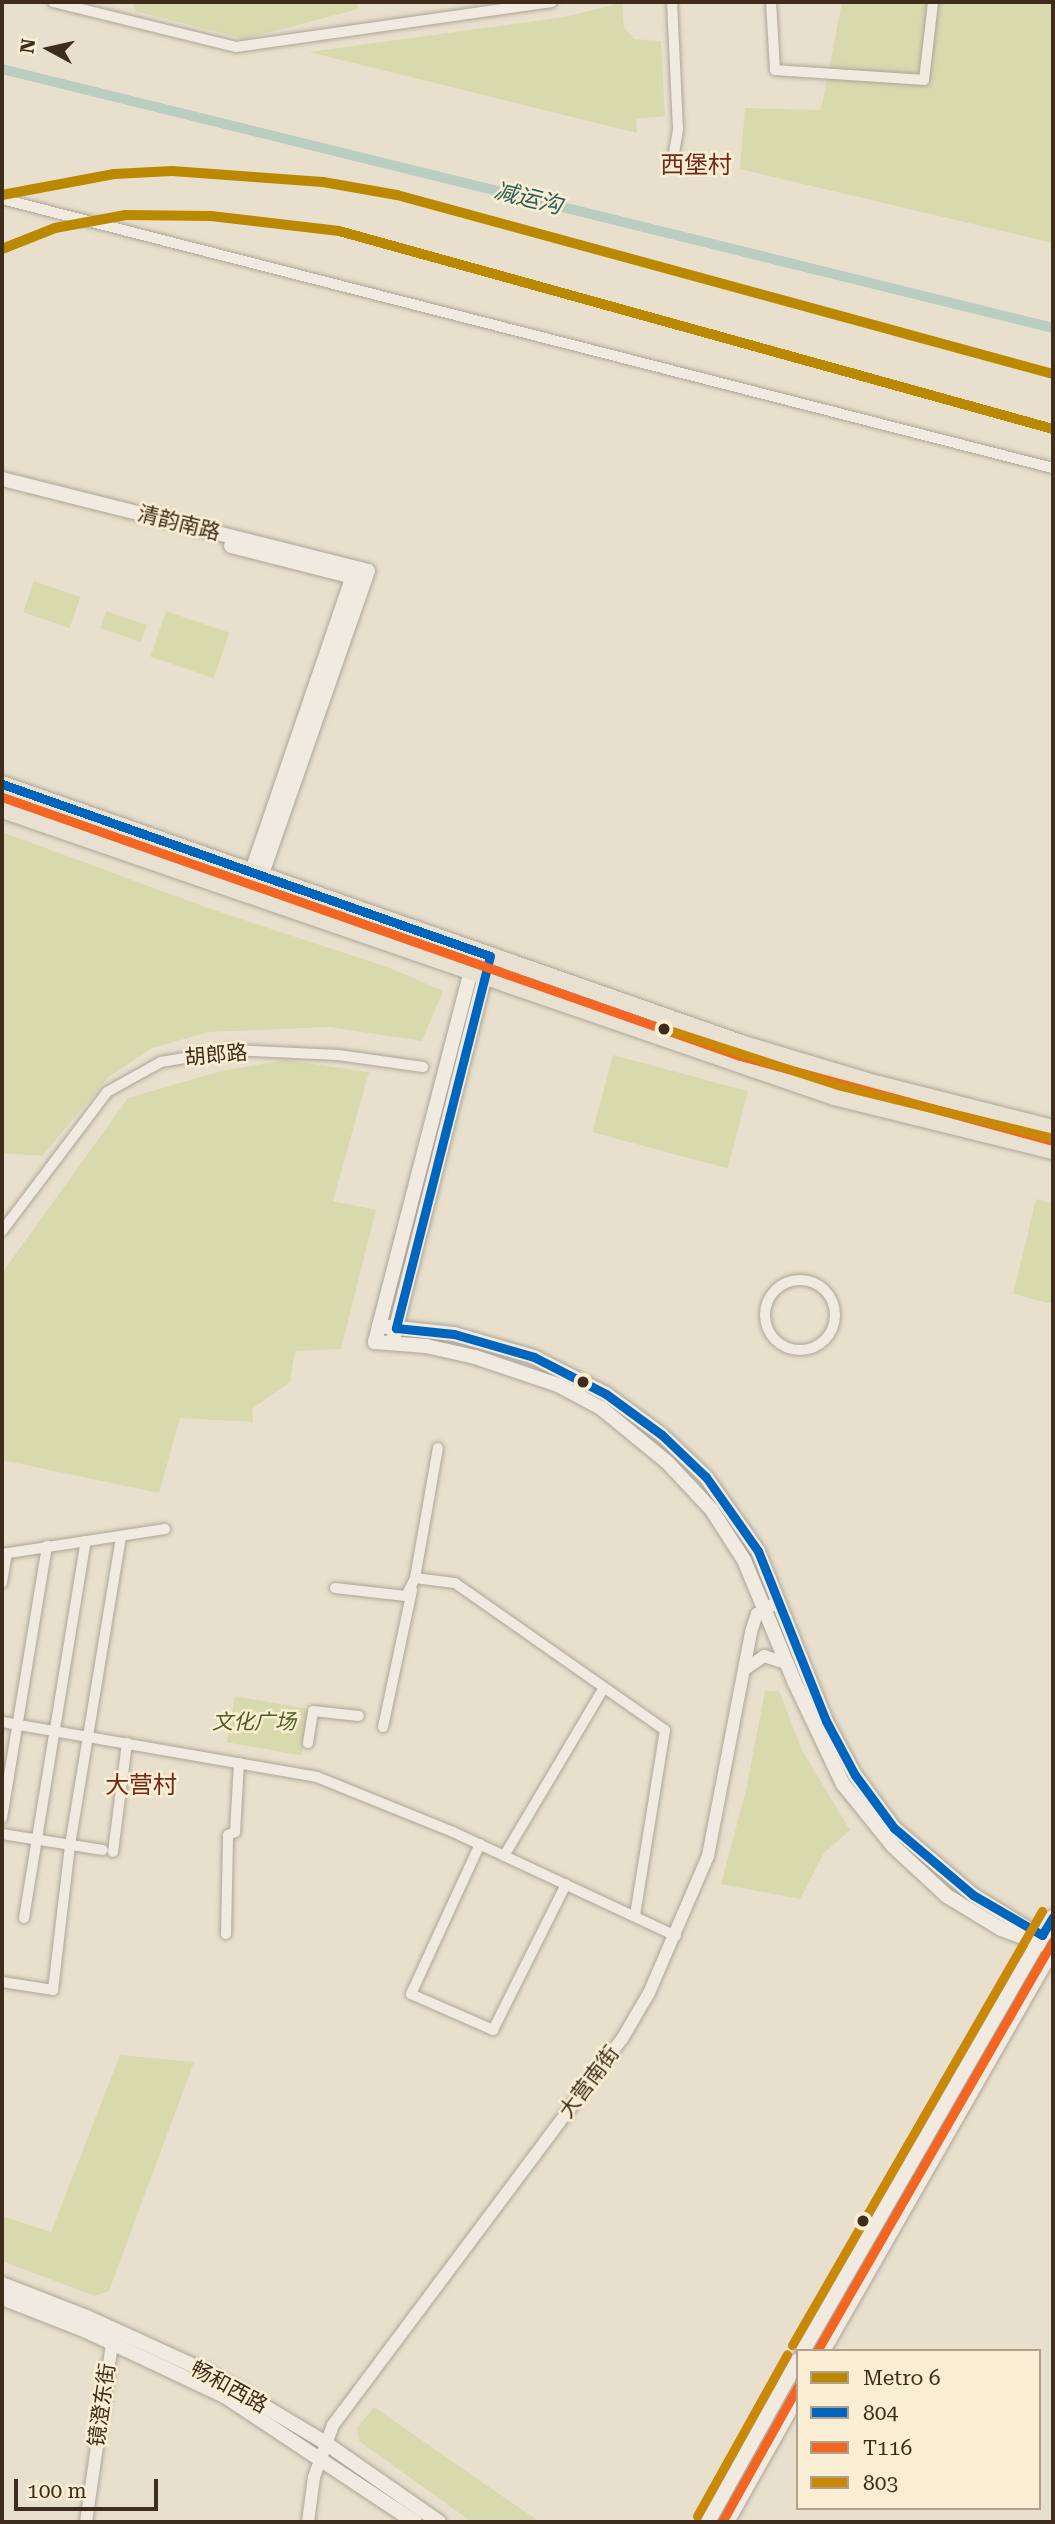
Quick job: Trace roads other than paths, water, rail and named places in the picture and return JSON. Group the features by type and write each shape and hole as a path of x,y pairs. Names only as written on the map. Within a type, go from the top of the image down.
{"main road":[{"name":"清韵南路","path":"2,479 358,575"},
{"name":"清韵南路","path":"2,489 358,575"},
{"path":"249,895 358,575"},
{"path":"2,784 744,1044 867,1081 1053,1128"},
{"path":"2,810 834,1097 1053,1151"},
{"path":"483,953 375,1342 426,1346 518,1370 601,1408 667,1462 710,1509 744,1560 786,1663 843,1784 893,1846 947,1896 1001,1928 1040,1939"},
{"path":"392,1343 477,975"},
{"path":"379,1326 453,1334 534,1357 620,1403 706,1477 758,1551 826,1721 855,1775 894,1828 973,1895 1053,1948 824,2349"},
{"path":"804,2349 1053,1917"},
{"name":"畅和西路","path":"2,2284 113,2336 226,2398 320,2456 415,2522"},
{"name":"畅和西路","path":"2,2298 207,2372 324,2442 439,2522"},
{"path":"708,2522 796,2364"},
{"path":"727,2522 796,2400"}],"street":[{"path":"53,2 236,47 552,2"},
{"path":"671,164 678,109 673,2"},
{"path":"771,2 775,70 924,80 933,2"},
{"path":"2,199 1053,468"},
{"name":"胡郎路","path":"2,1231 107,1092 161,1062 231,1050 338,1055 423,1067"},
{"path":"796,1280 818,1284 832,1300 835,1312 829,1335 809,1349 785,1347 768,1330 770,1298 796,1280"},
{"path":"383,1727 415,1578 438,1448"},
{"path":"2,1583 4,1553 165,1529"},
{"path":"2,1982 53,1990 70,1845 121,1536"},
{"path":"24,1918 38,1840 52,1730 86,1541"},
{"path":"2,1818 47,1546"},
{"path":"415,1578 455,1583 665,1730 635,1916"},
{"path":"335,1588 406,1596 412,1590"},
{"path":"764,1608 779,1602"},
{"name":"大营南街","path":"308,2522 324,2442 622,2039 676,1936 708,1856 751,1632 764,1608"},
{"path":"744,1669 764,1656 786,1663"},
{"path":"504,1856 603,1689"},
{"path":"308,1743 313,1711 359,1716"},
{"path":"2,1722 317,1777 480,1844 676,1936"},
{"path":"2,1834 108,1851 127,1743"},
{"path":"226,1934 228,1835 234,1832 239,1763"},
{"path":"480,1844 411,1994 493,2030 566,1884"},
{"name":"镜澄东街","path":"86,2522 113,2336"}],"waterway":[{"name":"减运沟","path":"2,69 1053,328"}],"metro line":[{"name":"6","path":"2,195 114,174 172,171 323,182 397,195 1053,374"},
{"name":"6","path":"2,249 55,228 126,215 211,216 339,231 1053,429"}],"district":[{"name":"西堡村","path":"696,166"},
{"name":"大营村","path":"141,1786"}],"park label":[{"name":"文化广场","path":"254,1722"}]}
